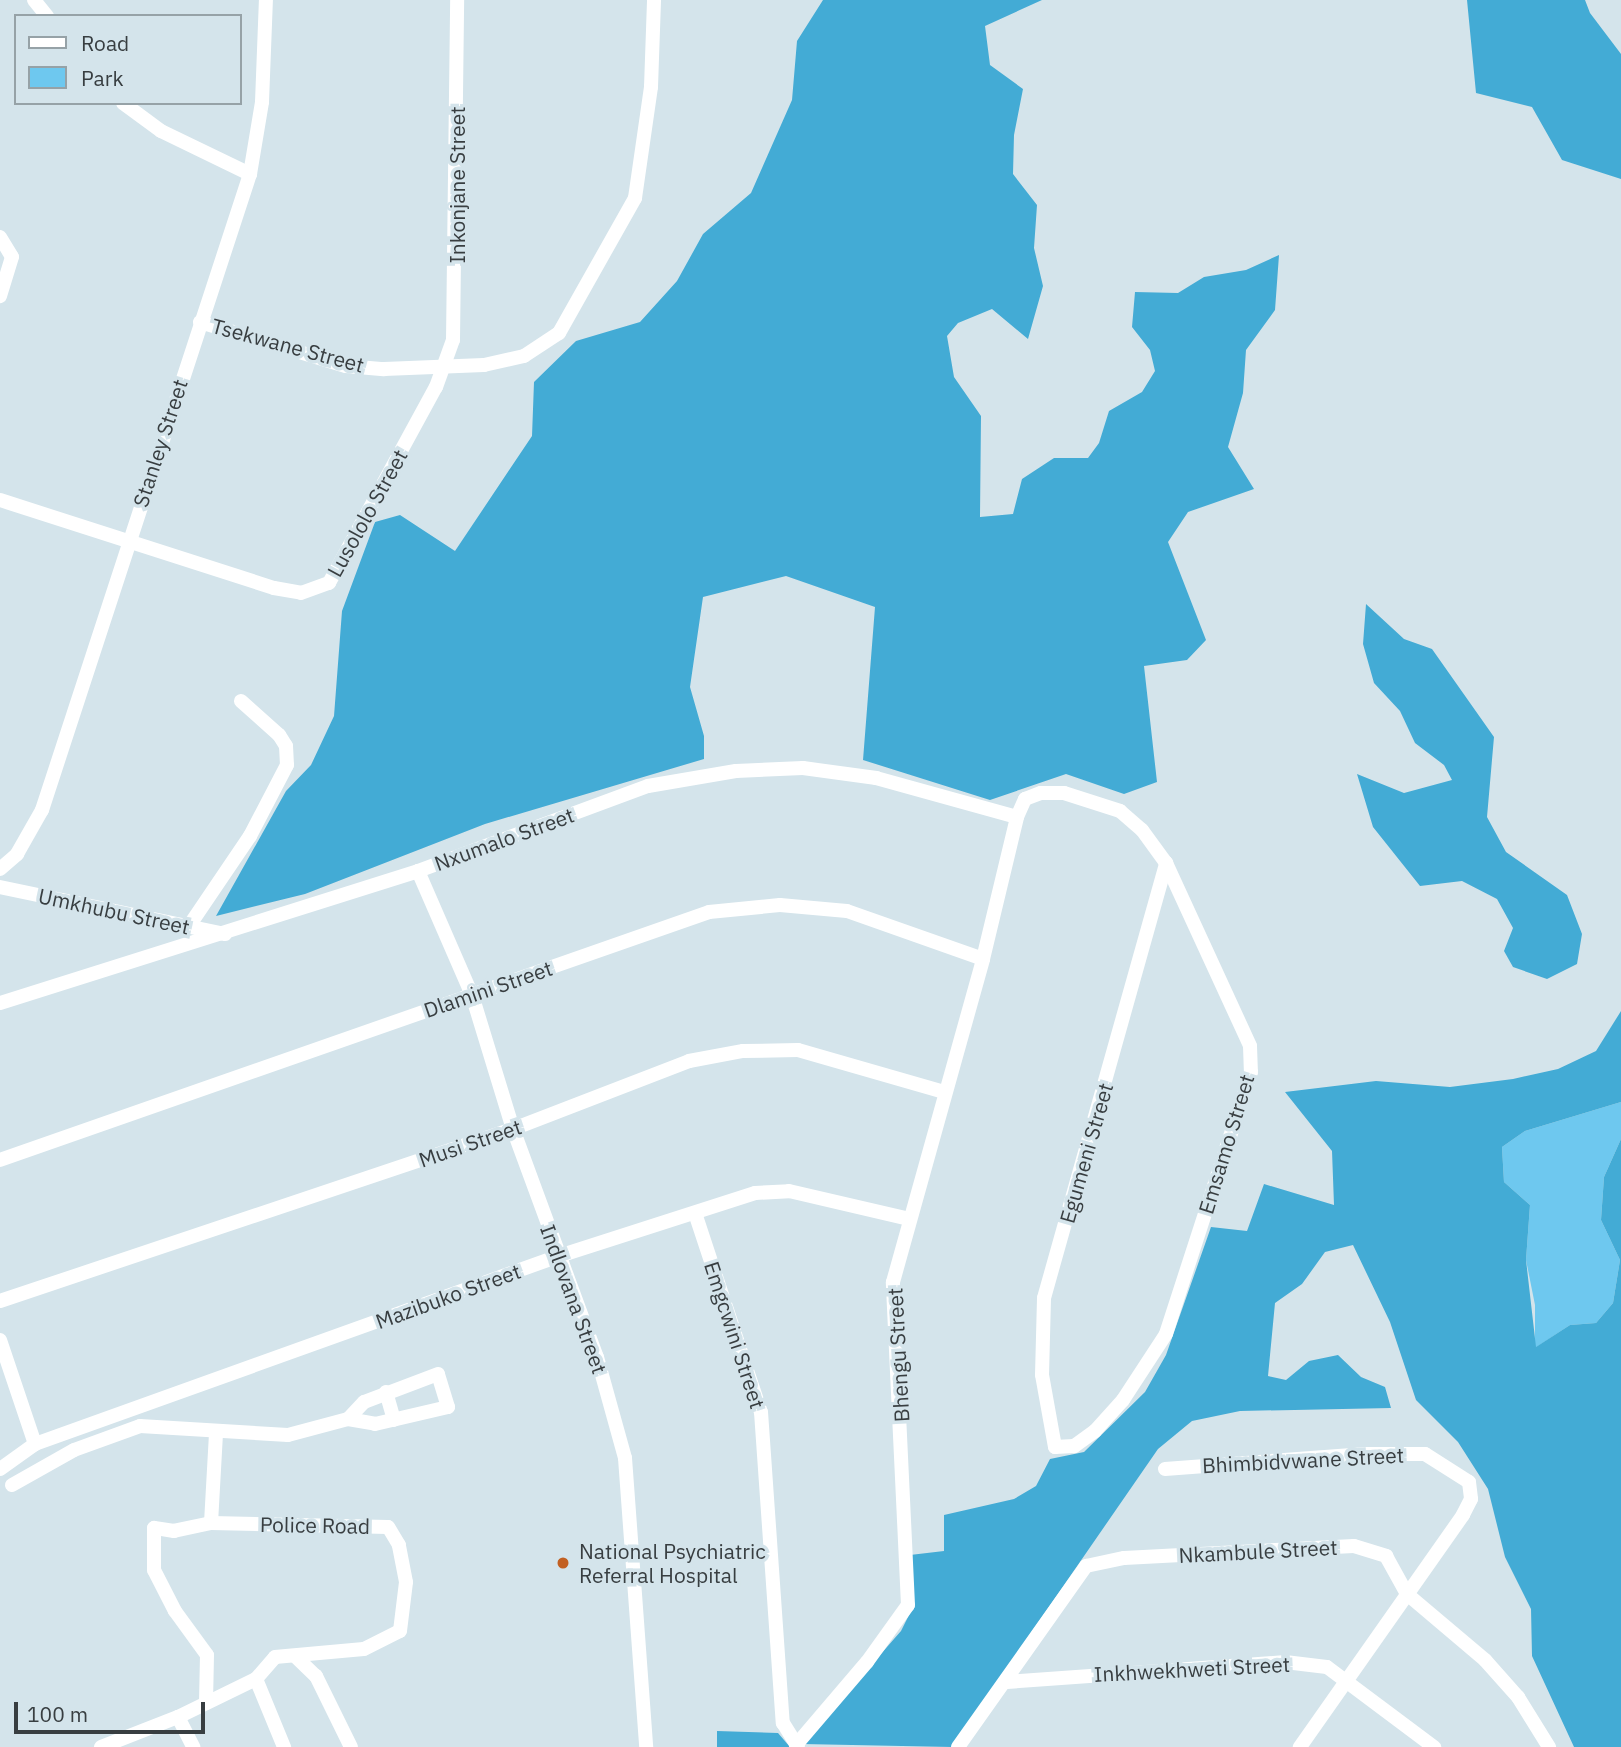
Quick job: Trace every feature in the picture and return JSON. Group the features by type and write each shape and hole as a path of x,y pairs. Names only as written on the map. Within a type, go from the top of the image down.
{"street":[{"path":"34,0 45,14"},
{"name":"Stanley Street","path":"0,869 18,854 42,810 250,174 262,102 266,0"},
{"name":"Inkonjane Street","path":"444,368 453,340 457,272 457,0"},
{"name":"Tsekwane Street","path":"200,322 346,366 444,368 524,356 559,333 602,262 635,198 643,162 654,0"},
{"path":"126,105 161,131 250,174"},
{"path":"0,237 12,257 0,296"},
{"name":"Lusololo Street","path":"0,499 274,588 301,593 329,583 444,368"},
{"path":"189,926 250,836 287,765 286,746 279,735 241,701"},
{"name":"Nxumalo Street","path":"0,1003 227,934 418,871 648,786 736,771 803,768 876,778 1017,817"},
{"name":"Emsamo Street","path":"1017,817 1025,799 1041,793 1064,793 1120,811 1142,830 1166,863 1250,1046 1251,1072 1166,1334 1124,1400 1095,1431 1074,1446 1055,1447"},
{"name":"Bhengu Street","path":"797,1746 908,1605 893,1282 983,959 1017,817"},
{"name":"Egumeni Street","path":"1055,1447 1042,1375 1044,1298 1166,863"},
{"name":"Indlovana Street","path":"418,871 472,995 513,1129 597,1357 625,1458 646,1747"},
{"name":"Umkhubu Street","path":"0,887 227,934"},
{"name":"Dlamini Street","path":"0,1160 709,912 780,905 847,911 983,959"},
{"name":"Musi Street","path":"0,1301 513,1129 689,1061 743,1051 798,1050 944,1092"},
{"name":"Mazibuko Street","path":"0,1469 35,1444 559,1256 755,1193 789,1191 909,1219"},
{"name":"Emgcwini Street","path":"695,1213 761,1412 783,1723 797,1746"},
{"path":"0,1340 35,1444"},
{"path":"12,1485 74,1450 140,1426 216,1434 288,1435 348,1419 375,1424 448,1407 438,1374 364,1402 348,1419"},
{"path":"386,1392 394,1420"},
{"path":"211,1523 216,1434"},
{"name":"Bhimbidvwane Street","path":"1165,1469 1365,1454 1425,1454 1447,1464 1469,1482 1471,1499 1300,1747"},
{"name":"Police Road","path":"101,1747 178,1717 256,1679 275,1657 364,1650 400,1631 406,1582 399,1545 388,1527 211,1523 174,1531 154,1528 154,1570 175,1611 207,1655 206,1703"},
{"name":"Nkambule Street","path":"1007,1682 1086,1566 1124,1558 1354,1546 1386,1556 1407,1594 1485,1660 1518,1697 1549,1747"},
{"path":"296,1657 316,1676 351,1747"},
{"name":"Inkhwekhweti Street","path":"1007,1682 1285,1662 1327,1667 1348,1680 1434,1747"},
{"path":"256,1679 284,1747"},
{"path":"958,1747 1007,1682"},
{"path":"178,1717 193,1747"}],"green space":[{"path":"1621,1102 1621,1139 1604,1177 1601,1220 1620,1260 1613,1303 1596,1323 1570,1325 1535,1348 1535,1305 1526,1260 1530,1205 1504,1182 1502,1147 1525,1131"}],"shaded area":[{"path":"823,0 1042,0 985,26 990,65 1023,89 1014,135 1013,174 1037,205 1034,248 1043,286 1028,339 992,309 958,323 947,336 954,377 981,416 980,517 1013,514 1022,479 1054,458 1088,458 1099,443 1109,411 1142,392 1155,371 1150,350 1132,327 1135,292 1178,293 1204,277 1246,270 1279,255 1275,310 1246,350 1243,393 1228,447 1254,489 1188,512 1168,542 1206,640 1187,660 1144,666 1157,782 1124,794 1066,774 990,800 863,760 875,607 786,576 703,597 690,687 704,736 704,759 485,824 305,894 216,916 286,791 311,765 334,716 342,611 375,522 400,515 455,551 532,436 534,382 576,341 640,322 677,281 703,234 751,193 792,100 797,41"},
{"path":"1467,0 1585,0 1590,13 1621,54 1621,179 1562,160 1532,107 1476,93"},
{"path":"1366,604 1404,639 1432,649 1494,737 1487,817 1506,852 1567,895 1582,934 1577,964 1547,979 1513,967 1504,951 1513,928 1497,899 1462,881 1420,886 1373,827 1357,774 1404,793 1452,780 1444,765 1415,743 1400,711 1374,683 1363,644"},
{"path":"1621,1011 1621,1102 1525,1131 1502,1147 1504,1182 1530,1205 1526,1260 1536,1347 1570,1325 1596,1323 1613,1303 1620,1260 1601,1220 1604,1177 1621,1139 1621,1747 1574,1747 1532,1656 1531,1609 1505,1557 1488,1489 1458,1442 1416,1400 1390,1322 1353,1245 1325,1252 1302,1284 1275,1303 1268,1376 1286,1380 1309,1361 1338,1355 1361,1377 1385,1387 1391,1408 1240,1411 1192,1421 1158,1449 952,1747 802,1744 901,1631 913,1607 910,1555 944,1551 944,1515 1014,1499 1036,1486 1050,1459 1084,1452 1145,1392 1166,1355 1211,1227 1247,1231 1264,1184 1334,1205 1332,1151 1285,1092 1376,1081 1450,1087 1513,1079 1558,1069 1596,1051"},
{"path":"717,1731 778,1733 790,1747 717,1747"}],"place":[{"name":"National Psychiatric Referral Hospital","path":"563,1563"}]}
